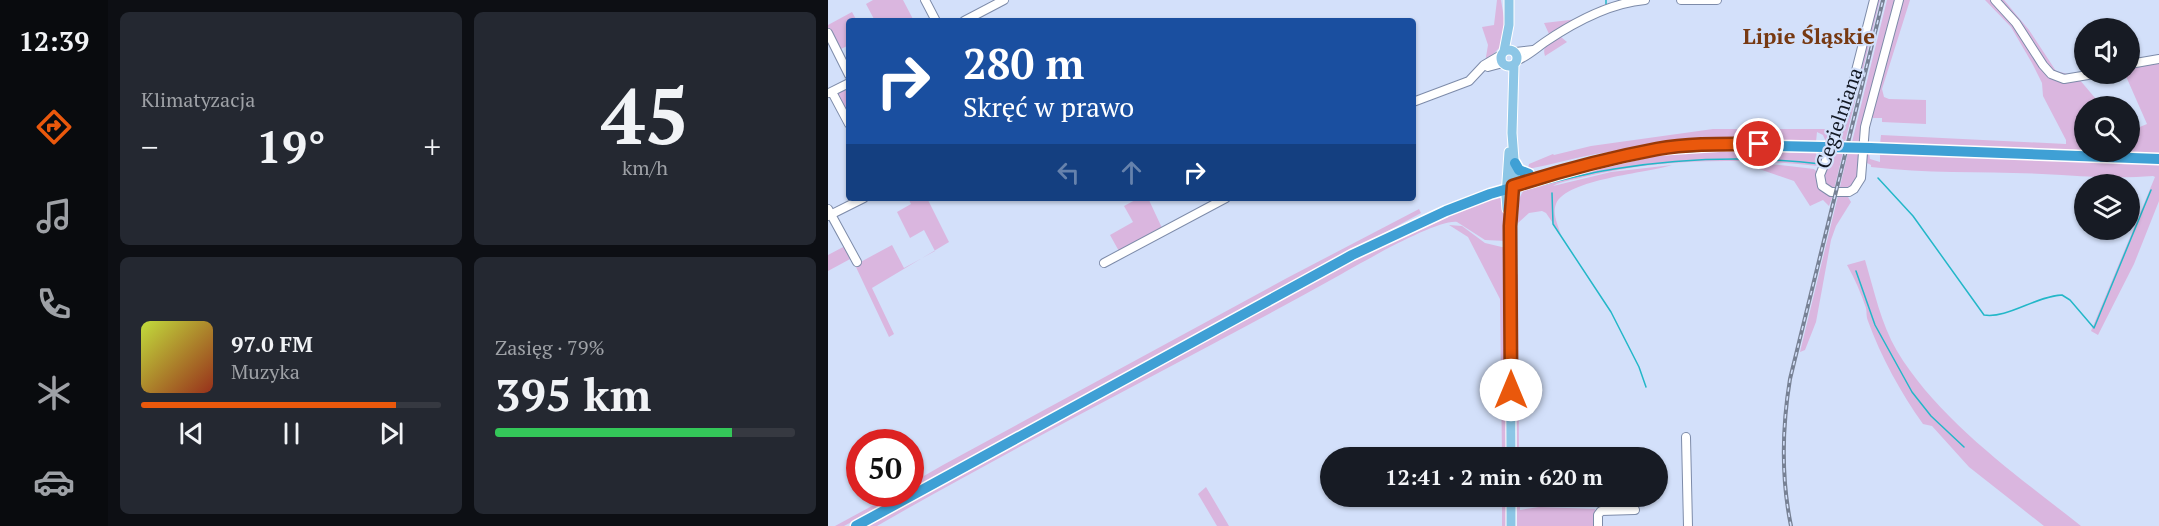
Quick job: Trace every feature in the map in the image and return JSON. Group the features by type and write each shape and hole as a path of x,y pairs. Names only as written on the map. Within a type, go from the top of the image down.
{"highway":[{"path":"856,526 1352,255 1529,174 1591,158 1657,149 1727,144 2159,159"},
{"path":"1510,184 1657,149"},
{"path":"1515,163 1519,170 1529,174"}],"main road":[{"path":"1509,0 1512,97 1510,184"},
{"path":"1511,447 1510,226 1506,199 1515,163 1512,133"},
{"path":"1511,507 1511,526"}],"street":[{"path":"925,0 934,18"},
{"path":"970,18 1004,0"},
{"path":"1416,101 1460,85 1479,73 1488,63 1531,54 1580,22 1622,5 1645,0"},
{"path":"1682,0 1718,0"},
{"name":"Cegielniana","path":"1874,0 1845,114 1820,175 1821,186 1835,193 1849,192 1854,189 1861,178 1863,138 1899,0"},
{"path":"1995,0 2016,22 2043,66 2051,74 2064,79 2074,77"},
{"path":"828,33 846,69"},
{"path":"2140,62 2159,58"},
{"path":"846,85 830,93 846,119"},
{"path":"856,262 829,214 857,201"},
{"path":"1104,263 1220,201"},
{"path":"1686,437 1688,526"},
{"path":"1598,526 1598,515 1601,511 1635,510"}],"shaded area":[{"path":"873,0 903,0 912,18 873,18 866,4"},
{"path":"1497,0 1501,0 1505,24 1503,39 1500,47 1485,63 1488,45 1482,27 1494,25"},
{"path":"1877,0 1880,0 1845,142 1838,142 1846,120"},
{"path":"1887,0 1897,0 1860,143 1852,142"},
{"path":"1901,0 1910,0 1882,89 1884,97 1889,99 1926,100 1926,124 1882,122 1882,118 1873,118 1871,114"},
{"path":"1985,0 1993,0 2006,13 2046,72 2074,78 2074,84 2083,84 2093,96 2074,96 2074,151 1880,144 1881,135 2066,144 2043,96 2042,83 2011,27"},
{"path":"1997,0 2004,0 2029,30 2056,71 2074,76 2069,78 2051,72"},
{"path":"852,12 855,18 846,18 846,46 835,52 828,37 828,25"},
{"path":"1578,19 1549,34 1544,23"},
{"path":"1561,37 1567,42 1545,56 1546,46"},
{"path":"2159,60 2159,154 2140,153 2140,127 2147,124 2140,108 2140,96 2135,96 2129,84 2140,84 2140,64"},
{"path":"846,86 846,113 835,92"},
{"path":"1713,129 1828,129 1835,131 1833,142 1826,142 1823,135 1817,132 1816,142 1678,144 1596,154 1528,169 1529,164 1553,154 1591,146"},
{"path":"1697,150 1816,151 1817,161 1825,152 1828,152 1821,165 1818,166 1702,161 1616,170 1569,180 1553,186 1611,172 1672,165 1609,178 1575,188 1563,195 1556,204 1555,212 1561,235 1546,213 1542,211 1529,213 1518,223 1519,199 1524,189 1642,155"},
{"path":"1833,152 1843,152 1834,190 1824,183 1823,173"},
{"path":"1848,152 1860,153 1859,172 1855,182 1839,191"},
{"path":"1864,153 1869,153 1870,159 1880,162 1880,153 2159,164 2159,201 2134,264 2098,335 2091,331 2129,240 2140,240 2140,213 2155,177 2140,176 2140,174 2074,176 1935,172 1871,167 1865,162"},
{"path":"1742,163 1814,169 1818,173 1819,188 1833,195 1829,206 1823,200 1810,206 1794,181"},
{"path":"1497,195 1505,208 1506,241 1485,240 1457,222 1433,227 1380,253 924,500 924,493 937,486 1380,244"},
{"path":"1838,196 1848,197 1851,202 1836,226 1831,240 1816,322 1805,350 1800,352"},
{"path":"910,201 928,201 949,242 935,251 924,230 910,238 897,212 911,204"},
{"path":"1133,201 1149,201 1162,228 1120,253 1110,235 1133,222 1124,206"},
{"path":"1419,209 1421,213 924,483 924,476 943,465"},
{"path":"1449,225 1462,226 1485,243 1506,248 1508,447 1502,447 1500,299 1468,237"},
{"path":"892,245 904,268 922,258 872,288 894,334 889,337 855,265"},
{"path":"845,246 852,258 828,271 828,255"},
{"path":"1865,260 1887,330 1914,377 1957,424 1981,446 2081,526 2044,526 1969,467 1932,426 1923,424 1885,361 1868,321 1860,291 1847,265"},
{"path":"1518,274 1519,447 1517,447 1516,275"},
{"path":"1206,487 1229,526 1217,526 1198,494"},
{"path":"870,507 880,507 844,526 835,526"},
{"path":"900,507 911,507 877,526 867,526"},
{"path":"1502,507 1508,507 1508,526 1502,526"},
{"path":"1517,507 1520,507 1520,510 1539,507 1595,509 1594,526 1517,526"}],"waterway":[{"path":"1537,186 1604,171 1665,162 1743,159 1821,164"},
{"path":"1878,178 1913,216 1984,315 2002,314 2042,299 2062,295 2070,300 2094,328 2151,190"},
{"path":"1552,193 1553,224 1611,312 1639,367 1646,387"},
{"path":"1856,271 1875,325 1912,392 1931,416 1964,447"}],"railway":[{"path":"1791,526 1784,452 1785,416 1790,379 1883,0"}],"district":[{"name":"Lipie Śląskie","path":"1809,36"}],"route":[{"path":"1511,390 1510,226 1513,186 1657,149 1759,144"}]}
